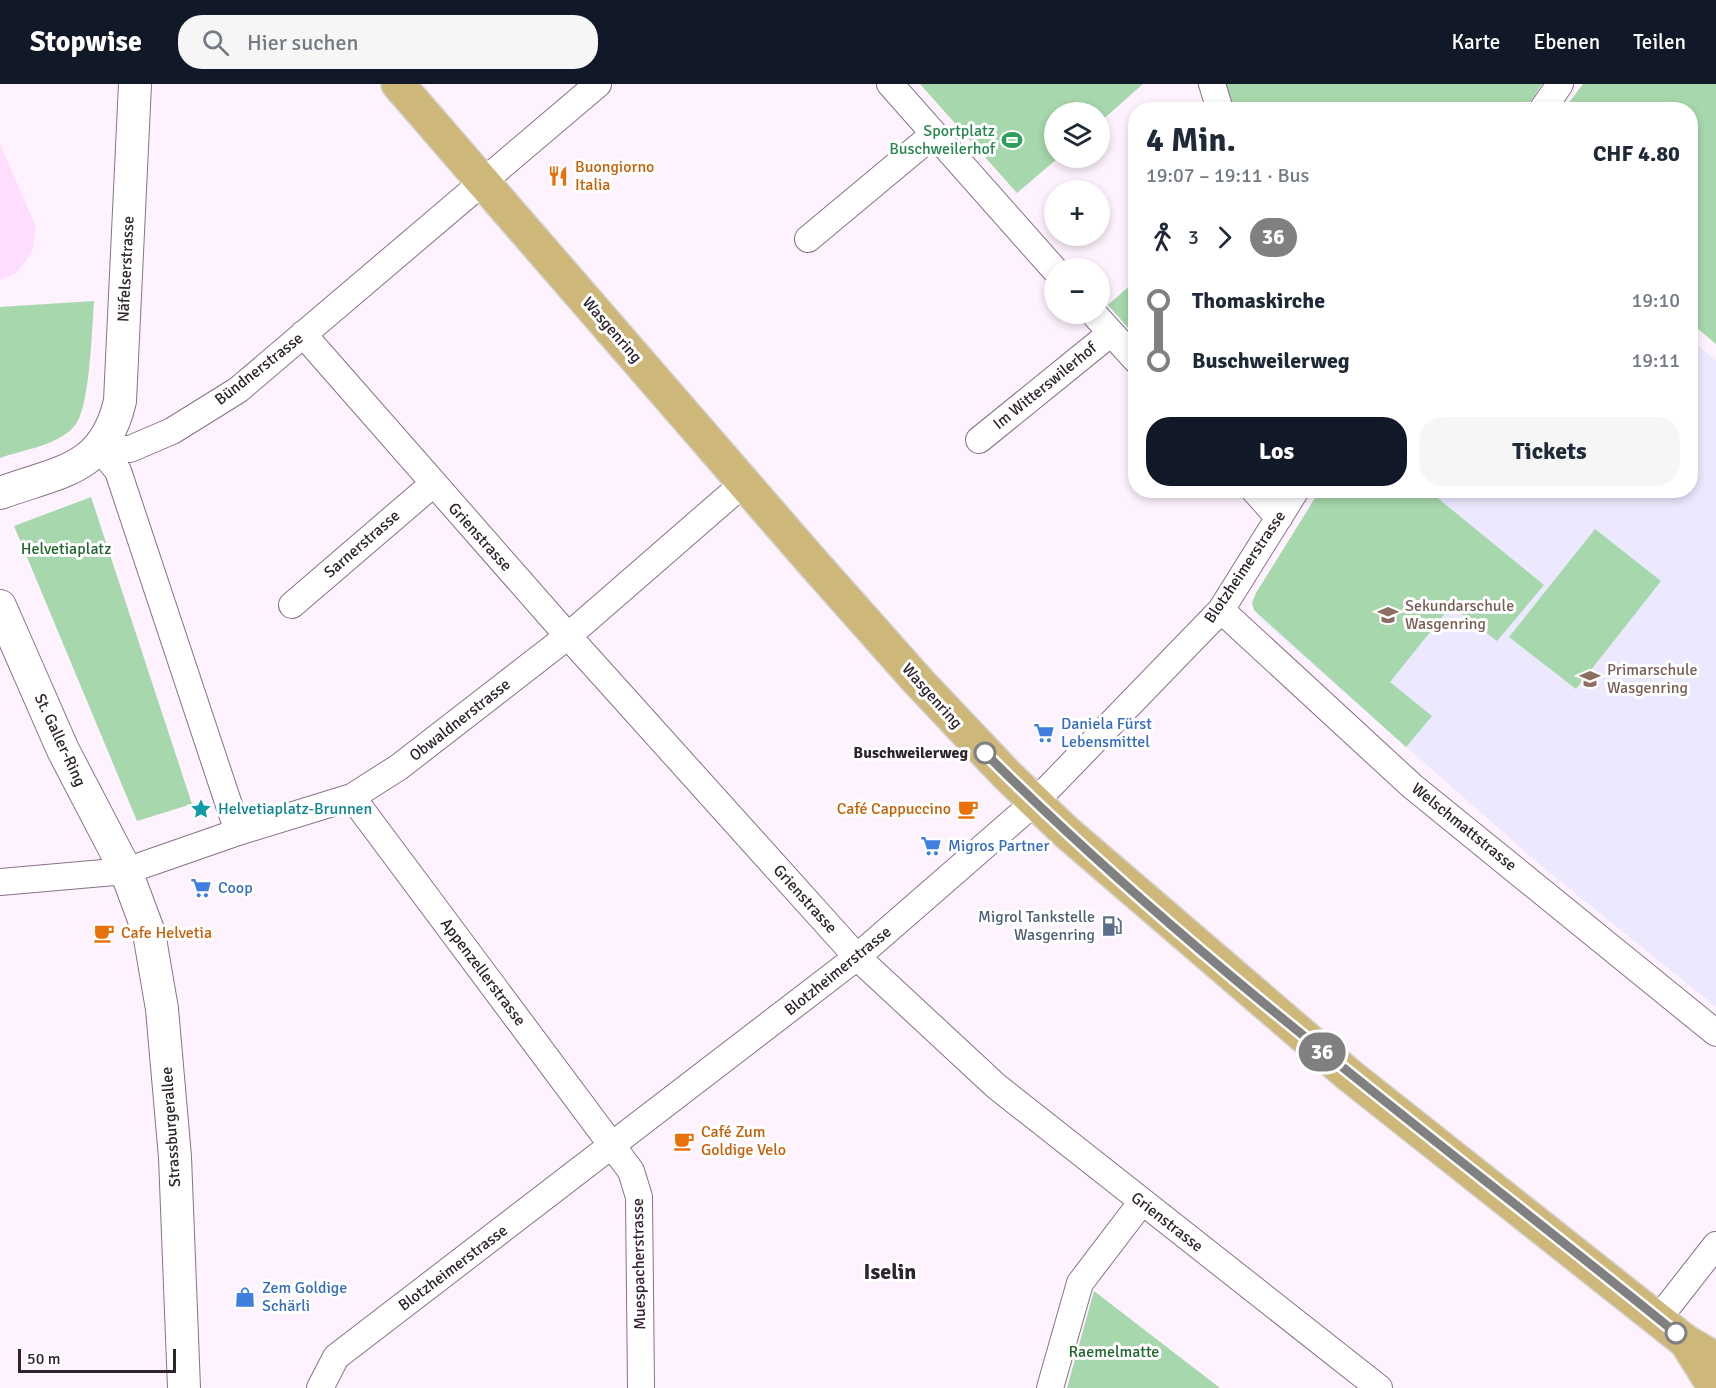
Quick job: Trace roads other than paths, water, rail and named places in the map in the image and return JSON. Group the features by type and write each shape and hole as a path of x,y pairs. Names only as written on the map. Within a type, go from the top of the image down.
{"main road":[{"name":"Wasgenring","path":"398,84 918,681 1035,802 1349,1075 1685,1341 1716,1359"},
{"name":"Wasgenring","path":"1685,1341 1714,1388"}],"street":[{"name":"Näfelserstrasse","path":"100,448 115,423 120,401 135,84"},
{"name":"Bündnerstrasse","path":"100,448 130,448 172,430 238,390 598,84"},
{"path":"890,84 1044,258"},
{"path":"1212,84 1218,102"},
{"path":"1548,102 1560,84"},
{"path":"808,239 934,134"},
{"path":"1103,324 1128,351"},
{"name":"Im Witterswilerhof","path":"979,440 1111,333"},
{"name":"Grienstrasse","path":"303,334 568,636 857,957 996,1086 1141,1203 1379,1388"},
{"path":"0,493 87,460 100,448 118,471 238,832"},
{"name":"Obwaldnerstrasse","path":"0,882 126,872 238,832 352,797 399,767 568,636 744,483"},
{"name":"Sarnerstrasse","path":"292,605 433,484"},
{"path":"1261,498 1279,518"},
{"path":"1277,498 1279,518"},
{"name":"Blotzheimerstrasse","path":"320,1388 336,1358 857,957 1035,802 1221,610 1291,498"},
{"name":"St. Galler-Ring","path":"0,606 63,750 126,872"},
{"name":"Welschmattstrasse","path":"1221,610 1412,786 1716,1033"},
{"name":"Appenzellerstrasse","path":"352,797 613,1147"},
{"name":"Strassburgerallee","path":"126,872 149,933 162,1009 175,1157 184,1388"},
{"name":"Muespacherstrasse","path":"613,1147 631,1171 639,1197 641,1388"},
{"path":"1050,1388 1080,1283 1141,1203"},
{"path":"1658,1318 1716,1245"}],"place":[{"name":"Sportplatz Buschweilerhof","path":"1012,140"},
{"name":"Buongiorno Italia","path":"558,176"},
{"name":"Sekundarschule Wasgenring","path":"1388,615"},
{"name":"Primarschule Wasgenring","path":"1590,679"},
{"name":"Daniela Fürst Lebensmittel","path":"1044,733"},
{"name":"Buschweilerweg","path":"985,753"},
{"name":"Helvetiaplatz-Brunnen","path":"201,809"},
{"name":"Café Cappuccino","path":"968,809"},
{"name":"Migros Partner","path":"931,846"},
{"name":"Coop","path":"201,888"},
{"name":"Migrol Tankstelle Wasgenring","path":"1112,926"},
{"name":"Cafe Helvetia","path":"104,933"},
{"name":"Café Zum Goldige Velo","path":"684,1141"},
{"name":"Zem Goldige Schärli","path":"245,1297"}],"district":[{"name":"Iselin","path":"890,1271"}],"park label":[{"name":"Helvetiaplatz","path":"66,549"},
{"name":"Raemelmatte","path":"1114,1352"}]}
